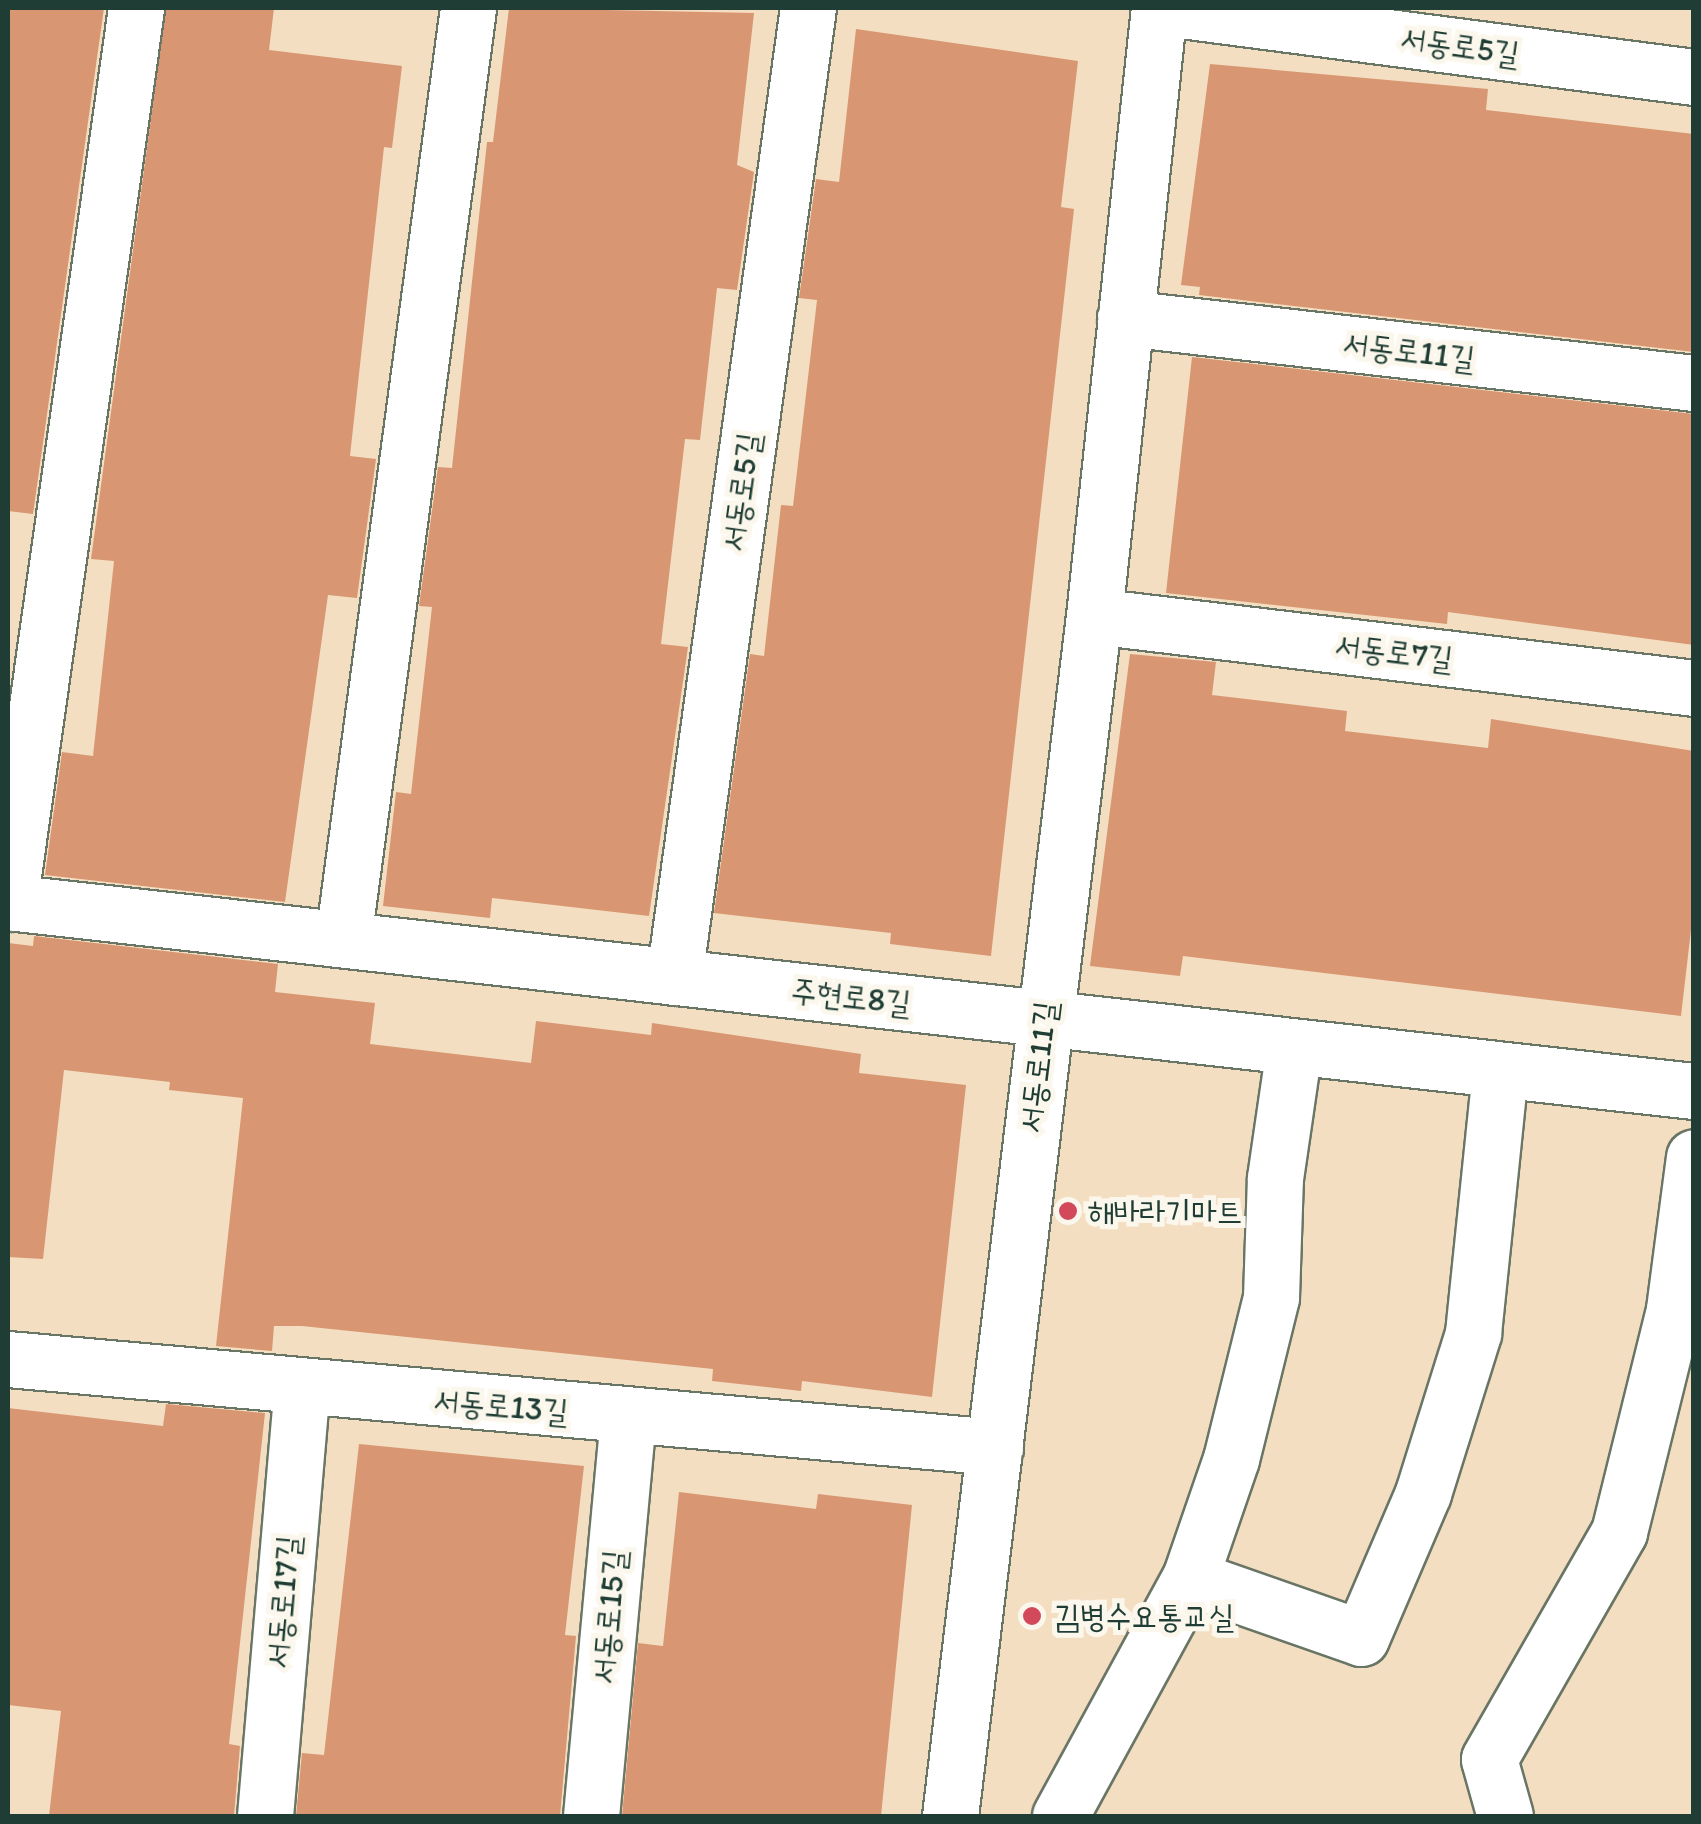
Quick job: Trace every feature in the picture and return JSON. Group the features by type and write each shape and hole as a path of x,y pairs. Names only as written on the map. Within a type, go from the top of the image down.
{"street":[{"path":"8,902 136,8"},
{"path":"343,940 468,8"},
{"name":"서동로5길","path":"674,977 808,8"},
{"name":"서동로5길","path":"1163,8 1694,77"},
{"name":"서동로11길","path":"950,1816 1163,8"},
{"name":"서동로11길","path":"1125,318 1694,383"},
{"name":"서동로7길","path":"1094,616 1694,688"},
{"name":"주현로8길","path":"8,902 1694,1092"},
{"path":"1067,1814 1190,1578 1230,1459 1271,1297 1275,1178 1294,1047"},
{"path":"1190,1578 1361,1638 1423,1493 1473,1333 1500,1070"},
{"path":"1506,1816 1489,1759 1620,1532 1674,1310 1694,1157"},
{"name":"서동로13길","path":"8,1359 628,1418 995,1447"},
{"name":"서동로17길","path":"265,1816 302,1388"},
{"name":"서동로15길","path":"590,1816 628,1418"}],"building":[{"path":"8,8 104,8 33,514 8,511"},
{"path":"166,8 274,8 269,50 402,66 392,148 384,147 350,456 376,459 357,598 328,595 285,902 45,875 62,752 93,756 114,561 91,559"},
{"path":"509,8 754,13 737,165 754,172 737,290 717,288 700,440 685,439 661,644 688,647 649,916 492,898 490,918 383,906 396,792 411,794 432,607 419,606 438,467 452,468 487,142 493,142"},
{"path":"856,29 1078,61 1061,207 1074,209 991,956 890,944 891,933 714,913 750,654 764,656 781,505 793,506 817,300 799,298 816,179 839,182"},
{"path":"1210,64 1488,89 1486,110 1694,134 1694,352 1199,295 1200,287 1181,285"},
{"path":"1192,357 1694,414 1694,645 1448,612 1447,624 1166,593"},
{"path":"1130,654 1216,662 1212,695 1347,711 1345,731 1488,748 1491,719 1694,751 1694,904 1681,1016 1183,956 1180,976 1090,966"},
{"path":"34,936 278,964 275,992 375,1003 370,1044 531,1063 536,1021 651,1035 652,1023 861,1054 859,1073 966,1085 932,1397 802,1381 801,1391 712,1381 713,1369 302,1326 274,1326 272,1351 216,1346 243,1098 169,1090 170,1082 64,1070 43,1259 8,1257 8,943 33,946"},
{"path":"166,1404 265,1413 229,1744 240,1746 234,1816 49,1816 61,1711 8,1705 8,1408 163,1426"},
{"path":"359,1444 584,1466 565,1635 576,1636 560,1816 296,1816 302,1753 324,1755"},
{"path":"679,1492 816,1509 818,1494 912,1505 881,1816 622,1816 638,1643 663,1646"}],"place":[{"name":"해바라기마트","path":"1068,1211"},
{"name":"김병수요통교실","path":"1032,1616"}]}
